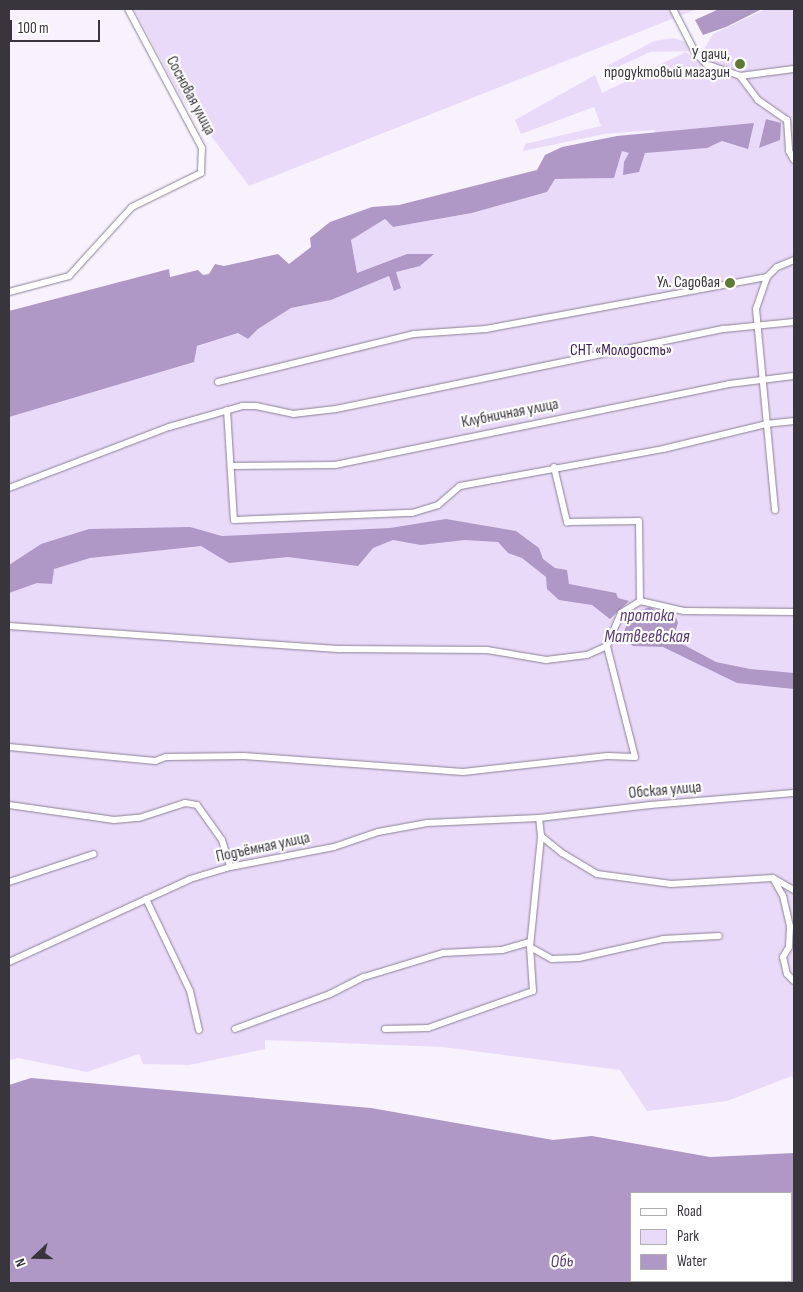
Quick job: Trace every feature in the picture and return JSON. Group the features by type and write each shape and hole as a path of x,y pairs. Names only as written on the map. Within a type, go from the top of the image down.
{"street":[{"name":"Сосновая улица","path":"9,292 68,276 132,207 201,173 202,148 128,9"},
{"path":"673,9 695,52 706,64 740,76 794,69"},
{"path":"740,76 758,100 787,120 789,151 794,160"},
{"path":"775,510 760,378 756,309 767,278 777,267 794,260 794,255"},
{"path":"218,382 414,334 486,329 767,278"},
{"path":"9,488 169,427 227,410 256,406 293,414 336,410 673,339 758,325 794,322"},
{"name":"Клубничная улица","path":"231,466 335,465 760,378 794,376"},
{"path":"227,410 234,520 412,513 438,505 460,486 554,467 663,449 766,424 794,421"},
{"path":"554,467 567,522 639,521 640,601"},
{"path":"9,747 155,762 166,757 244,756 463,772 607,756 635,757 607,646 621,613 640,601 684,611 794,612"},
{"path":"9,626 340,649 487,650 546,660 587,655 607,646"},
{"name":"Обская улица","path":"538,818 650,804 794,793"},
{"path":"9,805 114,820 139,818 185,804 197,804 222,840 230,867"},
{"path":"386,1029 428,1028 533,991 530,945 541,836 538,818"},
{"name":"Подъёмная улица","path":"9,962 190,879 230,867 334,847 378,832 415,828 427,823 538,818"},
{"path":"541,836 562,853 597,874 671,884 773,878 794,890"},
{"path":"9,882 94,854"},
{"path":"773,878 784,896 790,937 789,947 783,957 787,974 794,980"},
{"path":"146,899 190,991 199,1030"},
{"path":"235,1029 330,994 364,977 443,953 502,950 530,945 552,959 579,958 663,939 719,936"}],"green space":[{"path":"134,9 697,9 249,186 180,95"},
{"name":"СНТ «Молодость»","path":"766,9 794,9 794,1084 792,1076 727,1101 647,1111 620,1070 443,1047 265,1040 265,1049 189,1065 143,1064 139,1054 87,1072 18,1058 9,1060 9,409 238,333 248,339 258,329 291,308 331,300 389,276 392,287 401,288 396,272 407,254 357,273 351,240 385,219 393,227 472,213 547,192 555,179 614,178 622,151 645,153 655,130 604,134 523,151 525,144 601,126 594,107 521,134 515,120 595,75 602,93 686,52 697,61 713,34"},
{"path":"673,38 686,42 691,51 650,52 601,75 607,66 654,41"}],"water":[{"path":"719,9 762,9 726,27 703,35 695,20"},
{"path":"766,119 781,123 780,140 759,148"},
{"path":"754,123 748,149 722,141 707,148 645,153 639,172 623,175 624,162 629,153 622,151 614,178 555,179 547,192 472,213 393,227 385,219 351,240 357,273 407,254 434,254 420,266 396,272 401,288 394,291 389,276 331,300 291,308 258,329 248,339 238,333 197,346 194,362 9,417 9,311 169,269 170,277 198,270 203,275 209,274 215,264 224,266 278,254 289,264 311,247 310,238 330,222 372,207 399,205 537,170 545,155 562,147 617,136"},
{"path":"446,519 516,531 539,548 543,559 555,568 567,570 569,584 616,593 618,598 629,601 610,619 592,605 559,600 547,589 546,577 522,558 508,553 498,542 465,540 421,545 393,540 373,548 358,566 288,557 229,563 201,546 90,558 54,569 52,584 37,583 9,593 9,565 41,544 89,529 190,527 222,536 390,528"},
{"name":"протока Матвеевская","path":"650,607 668,619 676,617 678,623 673,639 716,662 750,669 794,673 794,689 737,683 663,647 633,646 621,639 631,614"},
{"name":"Обь","path":"31,1078 371,1108 553,1140 592,1136 710,1157 794,1153 794,1283 9,1283 9,1085"}],"place":[{"name":"У дачи, продуктовый магазин","path":"740,64"},
{"name":"Ул. Садовая","path":"730,283"}]}
